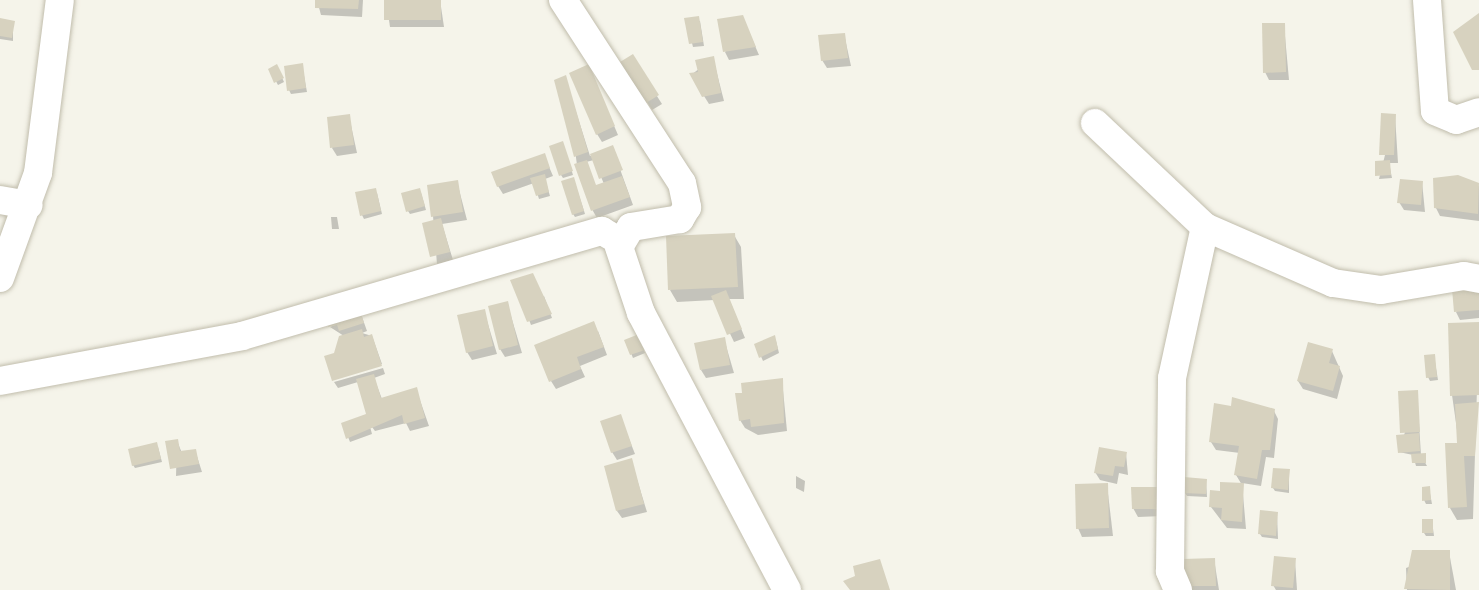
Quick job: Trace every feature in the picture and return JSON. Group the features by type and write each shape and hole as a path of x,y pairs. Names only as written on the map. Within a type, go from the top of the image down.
{"street":[{"path":"0,278 29,205 60,0"},
{"path":"563,0 686,195 680,219 631,227 619,241"},
{"path":"1427,0 1435,111 1456,120 1479,112"},
{"path":"1095,123 1205,227 1333,283 1381,289 1464,276 1479,279"},
{"path":"0,200 29,205"},
{"path":"1178,590 1170,570 1172,379 1205,227"},
{"path":"0,381 242,336 602,231 619,241 641,313 787,590"}],"building":[{"path":"315,0 359,0 358,9 315,8"},
{"path":"384,0 441,0 441,20 384,20"},
{"path":"1479,13 1479,70 1472,70 1453,32"},
{"path":"743,15 756,47 723,52 717,19"},
{"path":"699,16 703,42 689,44 684,18"},
{"path":"0,18 15,21 12,38 0,36"},
{"path":"1262,23 1285,23 1286,72 1263,73"},
{"path":"845,33 848,58 821,61 818,35"},
{"path":"633,54 659,95 646,103 620,62"},
{"path":"714,56 721,93 702,97 689,73 698,72 695,60"},
{"path":"303,63 306,88 287,91 284,66"},
{"path":"277,64 284,78 274,83 268,69"},
{"path":"589,64 615,126 596,135 569,73"},
{"path":"566,75 588,152 574,157 554,80"},
{"path":"1381,113 1396,114 1394,155 1379,155"},
{"path":"350,114 354,145 330,148 327,117"},
{"path":"563,141 573,171 559,176 549,146"},
{"path":"613,145 623,170 599,179 590,154"},
{"path":"545,153 550,168 497,187 491,172"},
{"path":"587,160 596,185 622,176 630,197 591,211 574,164"},
{"path":"1390,160 1391,175 1375,176 1375,161"},
{"path":"545,174 549,192 536,196 530,178"},
{"path":"1458,175 1479,183 1478,214 1434,208 1433,178"},
{"path":"574,177 584,211 572,215 561,181"},
{"path":"1400,179 1423,181 1421,205 1397,203"},
{"path":"458,180 463,212 431,217 427,185"},
{"path":"376,188 381,211 360,216 355,192"},
{"path":"420,188 425,206 406,212 401,193"},
{"path":"441,218 450,252 430,257 422,223"},
{"path":"735,233 738,287 668,290 666,236"},
{"path":"533,273 552,314 527,322 510,280"},
{"path":"1479,287 1479,310 1454,312 1452,289"},
{"path":"726,290 742,329 727,335 711,296"},
{"path":"508,301 518,345 499,350 488,306"},
{"path":"358,304 364,323 339,331 337,325 328,327 324,314"},
{"path":"485,309 493,346 466,353 457,315"},
{"path":"594,321 604,347 577,357 581,369 549,382 534,345"},
{"path":"1479,322 1479,395 1450,396 1448,323"},
{"path":"362,329 364,337 372,334 382,366 332,381 324,356 334,353 339,336"},
{"path":"639,334 645,350 630,355 624,340"},
{"path":"775,335 778,349 759,358 754,344"},
{"path":"725,337 730,365 700,370 694,343"},
{"path":"1308,342 1333,349 1329,363 1340,366 1333,391 1297,381"},
{"path":"1435,354 1437,377 1426,378 1424,355"},
{"path":"374,374 381,398 417,387 425,418 404,424 402,415 346,439 341,423 366,414 356,379"},
{"path":"783,378 784,423 751,427 750,419 739,421 735,393 742,393 741,383"},
{"path":"1418,390 1420,432 1400,433 1398,391"},
{"path":"1232,397 1275,409 1270,450 1262,450 1257,479 1234,475 1239,446 1209,442 1214,403 1231,406"},
{"path":"1479,402 1475,456 1464,456 1467,507 1448,508 1445,443 1457,443 1455,404"},
{"path":"621,414 632,446 611,453 600,421"},
{"path":"1419,433 1420,451 1398,453 1396,435"},
{"path":"178,439 180,451 196,449 199,464 170,469 165,441"},
{"path":"157,442 161,459 132,466 128,449"},
{"path":"1099,447 1127,452 1124,467 1115,466 1113,476 1094,473"},
{"path":"1426,453 1426,463 1412,463 1411,454"},
{"path":"632,458 644,504 616,511 604,466"},
{"path":"1273,468 1290,469 1288,490 1271,488"},
{"path":"1184,477 1207,479 1206,494 1183,493"},
{"path":"1220,482 1244,483 1242,522 1221,520 1222,508 1209,507 1210,490 1220,491"},
{"path":"1108,483 1109,528 1076,529 1075,484"},
{"path":"1430,486 1431,500 1422,501 1422,487"},
{"path":"1131,487 1159,487 1160,509 1132,509"},
{"path":"1260,510 1278,512 1276,536 1258,534"},
{"path":"1422,519 1433,519 1433,533 1422,533"},
{"path":"1412,550 1450,550 1450,590 1404,589"},
{"path":"1274,556 1296,558 1293,588 1271,586"},
{"path":"1215,558 1216,586 1183,586 1183,559"},
{"path":"880,559 890,590 850,590 843,581 855,576 853,566"}]}
